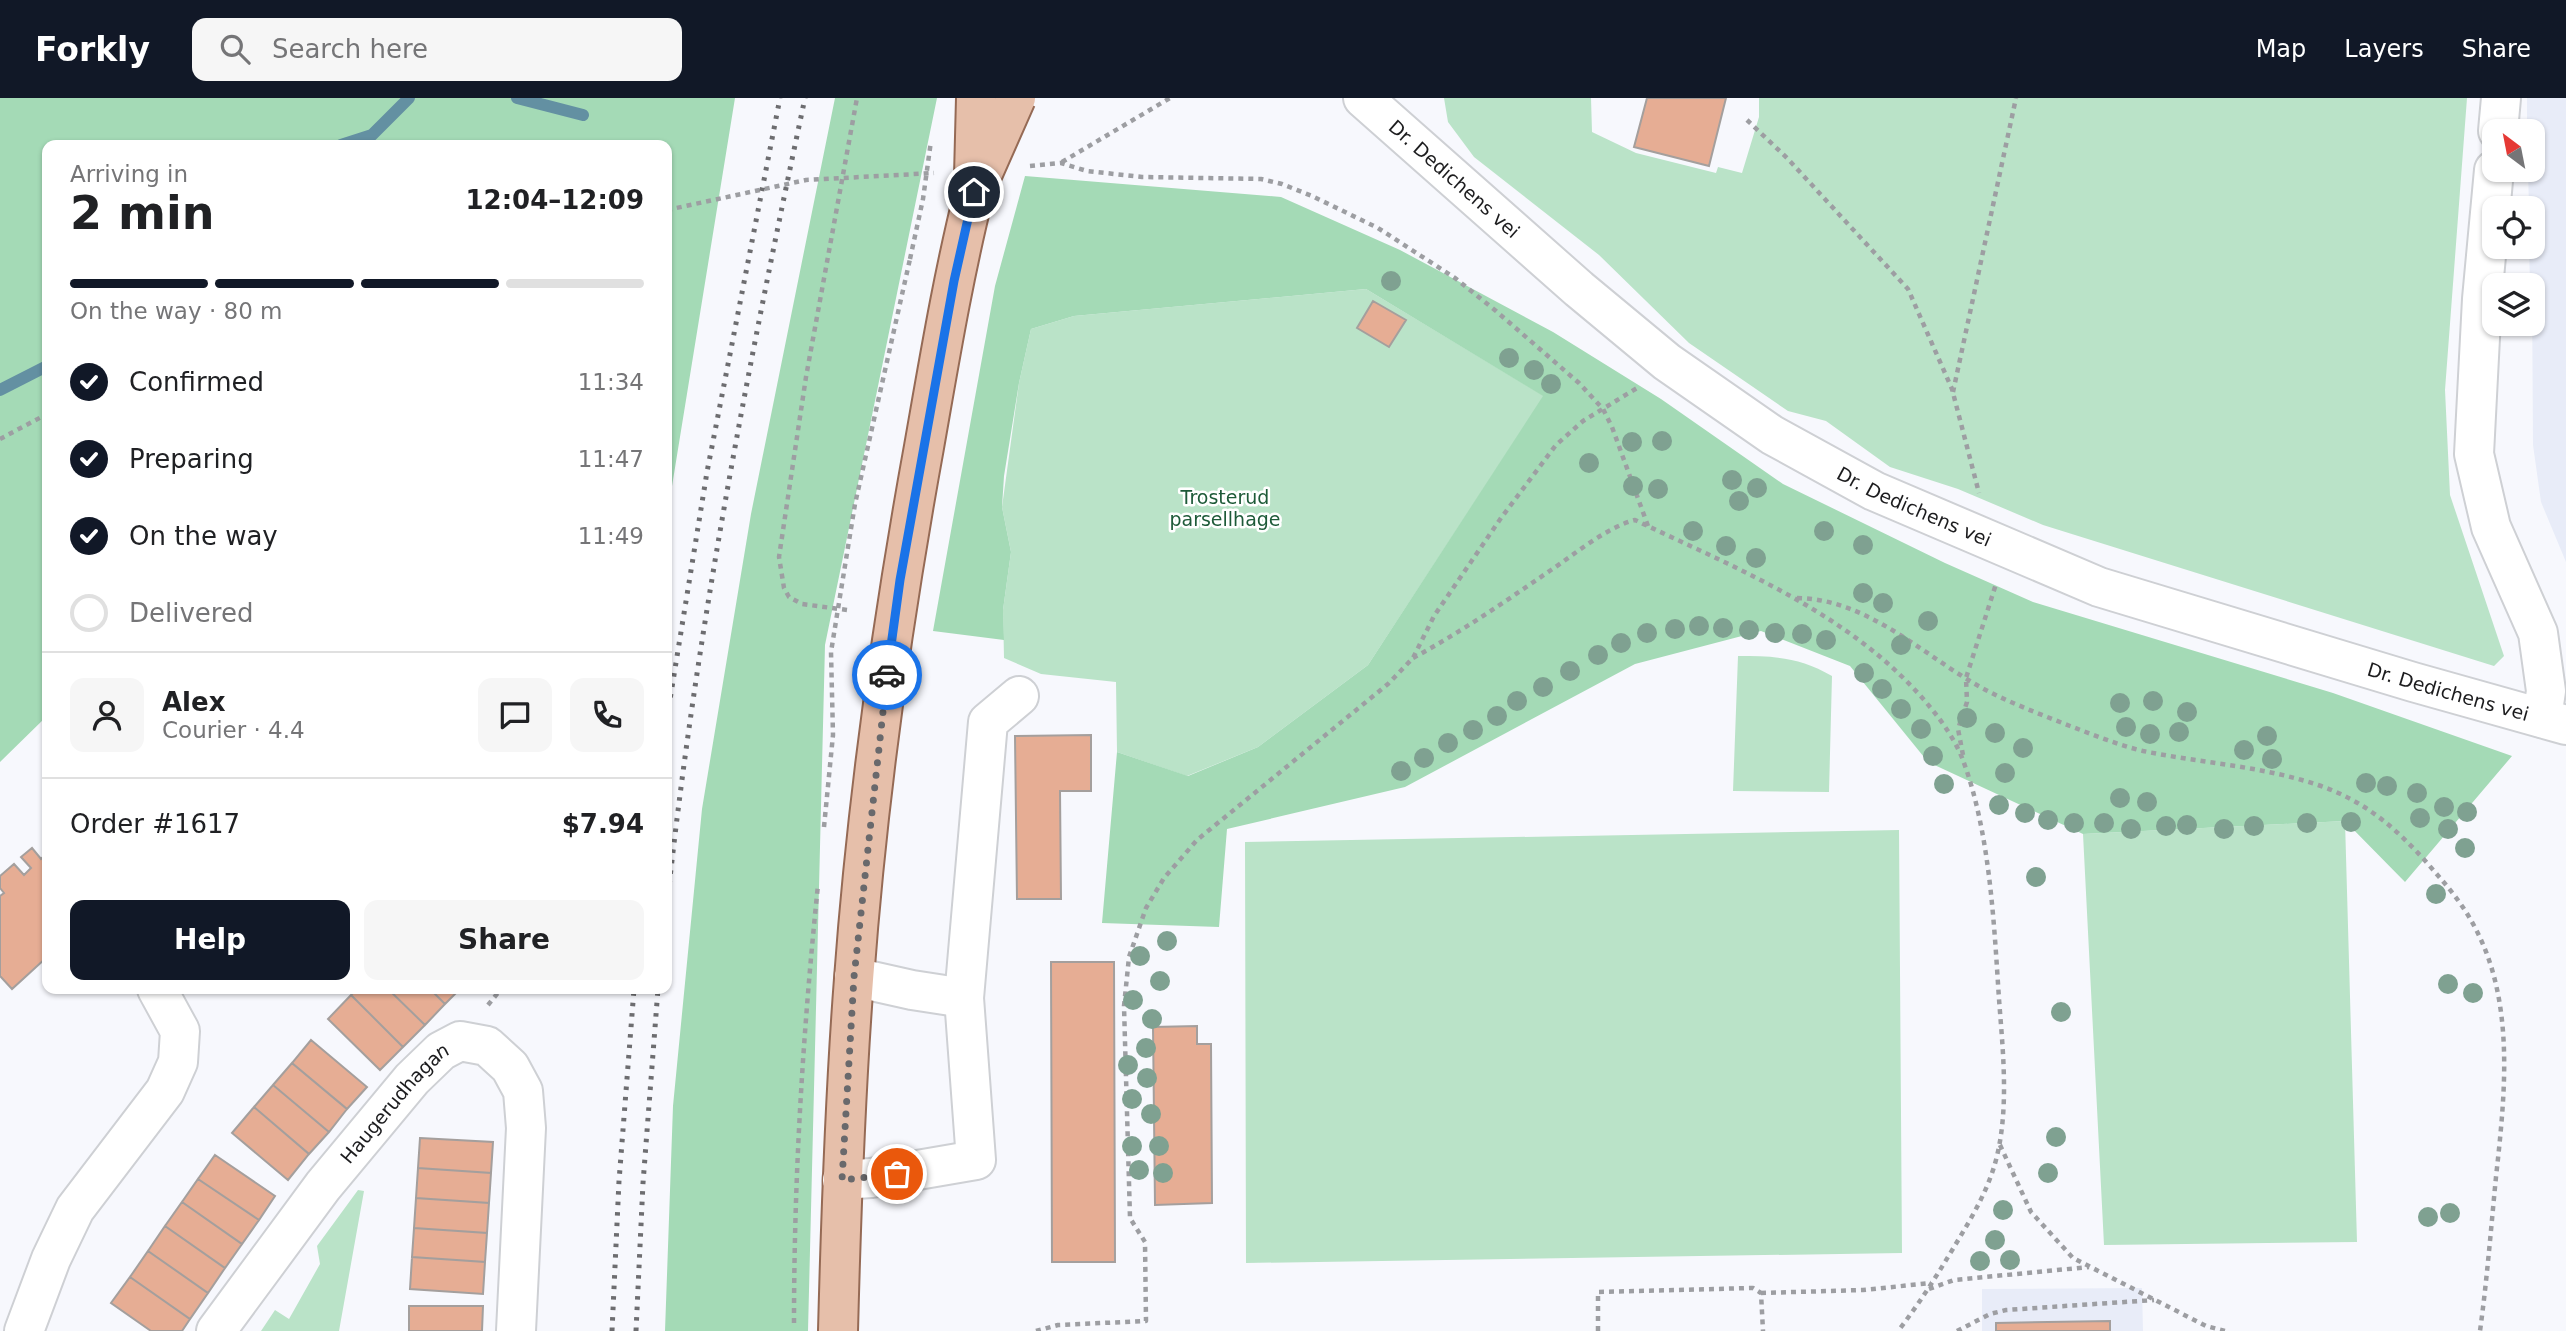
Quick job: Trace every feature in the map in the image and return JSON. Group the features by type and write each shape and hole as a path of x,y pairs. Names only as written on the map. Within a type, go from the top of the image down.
{"main road":[{"path":"974,192 976,98"},
{"path":"838,1331 842,1180 854,977 878,741 900,580 958,256 974,192 1016,98"}],"street":[{"path":"2499,119 2501,98"},
{"name":"Dr. Dedichens vei","path":"1376,102 1579,289 1667,362 1772,435 1853,481 2099,587 2554,722"},
{"path":"2493,182 2482,299 2474,454 2491,527 2554,664 2546,691 2554,722"},
{"path":"842,1180 871,1178 976,1160 964,998 988,722 1020,696"},
{"path":"854,977 964,998"},
{"path":"24,1331 51,1259 75,1209 165,1091 178,1062 180,1031 160,994"},
{"name":"Haugerudhagan","path":"216,1331 315,1195 412,1079 441,1051 460,1041 487,1046 510,1067 523,1091 526,1128 516,1331"}],"path":[{"path":"847,610 802,604 789,597 784,588 779,557 804,390 857,98"},
{"path":"1170,98 1061,163 1087,171 1142,177 1261,179 1282,184 1350,213 1402,242 1455,278 1536,343 1603,409 1648,527"},
{"path":"1953,393 2016,98"},
{"path":"1747,120 1908,289 1953,393 1980,495"},
{"path":"910,259 923,199 932,130"},
{"path":"672,210 782,185 841,177"},
{"path":"1036,1331 1058,1325 1146,1321 1145,1242 1130,1218 1124,1006 1129,957 1146,908 1164,878 1197,839 1388,684 1413,658 1434,616 1556,445 1583,421 1647,382"},
{"path":"0,439 42,417"},
{"path":"1413,658 1456,635 1588,545 1635,520 1739,568 1835,622 1871,648 1903,677 1940,719 1965,765"},
{"path":"1898,1331 1928,1290 1976,1210 1993,1170 2003,1127 2001,1036 1987,870 1958,729 1968,702 1966,678 1998,577"},
{"path":"1794,598 1808,598 1866,617 2014,704 2105,740 2317,785 2376,813 2396,830 2463,907 2489,961 2505,1027 2502,1125 2480,1331"},
{"path":"2000,1144 2031,1212 2073,1258 2206,1326 2224,1331"},
{"path":"1928,1290 1954,1280 2090,1267"},
{"path":"1598,1331 1598,1292 1754,1288 1761,1293 1863,1290 1932,1283"},
{"path":"1761,1293 1763,1331"},
{"path":"1957,1331 1990,1314 2006,1310 2154,1300"}],"shaded area":[{"path":"2527,98 2566,98 2566,562 2541,502 2533,445 2532,336 2545,336 2545,273 2530,273 2529,259 2545,259 2545,196 2529,196 2528,182 2545,182 2545,119 2527,119"},
{"path":"2142,1288 2143,1331 1982,1331 1982,1289"}],"green space":[{"path":"0,98 735,98 672,486 672,140 42,140 42,721 0,762"},
{"path":"835,98 937,98 825,645 808,1331 665,1331 673,1106 702,809 751,514"},
{"path":"1444,98 1591,98 1592,132 1636,153 1716,173 1718,167 1742,173 1759,117 1759,98 2467,98 2445,390 2450,495 2504,656 2494,666 2043,525 1958,489 1890,467 1826,421 1788,411 1689,343 1599,255 1474,157 1448,122"},
{"path":"1025,176 1281,197 1400,250 1553,332 1661,399 1783,484 1945,563 2033,602 2333,693 2512,756 2405,882 2345,821 2083,834 1928,762 1850,666 1761,631 1635,664 1405,787 1227,829 1219,927 1102,923 1117,752 1188,776 1258,747 1368,665 1543,396 1366,289 1074,316 1031,329 1004,476 1002,507 1011,552 1003,610 1004,640 933,631 995,286"},
{"name":"Trosterud parsellhage","path":"1366,289 1544,396 1368,665 1258,747 1187,776 1117,752 1116,682 1041,674 1004,658 1003,610 1011,552 1002,507 1019,383 1031,329 1074,316"},
{"path":"1738,656 1798,661 1832,676 1829,792 1733,791"},
{"path":"2345,821 2357,1242 2104,1245 2083,834"},
{"path":"1899,830 1902,1253 1246,1263 1245,842"},
{"path":"358,1190 364,1191 339,1331 261,1331 275,1310 289,1319 320,1264 317,1246"}],"building":[{"path":"1647,98 1726,98 1709,166 1634,147"},
{"path":"1373,301 1406,320 1389,347 1357,328"},
{"path":"1091,735 1091,791 1060,791 1061,899 1017,899 1015,736"},
{"path":"32,848 42,858 42,962 12,989 0,976 0,896 4,893 0,888 0,876 14,864 24,875 31,868 21,857"},
{"path":"1051,962 1114,962 1115,1262 1052,1262"},
{"path":"393,994 425,1025 403,1047 351,995"},
{"path":"393,994 435,994 445,1004 425,1025"},
{"path":"435,994 455,994 445,1004"},
{"path":"351,995 403,1047 380,1070 328,1019"},
{"path":"1197,1026 1197,1044 1211,1044 1212,1203 1155,1205 1153,1027"},
{"path":"311,1040 367,1087 347,1109 292,1063"},
{"path":"292,1063 347,1109 329,1132 273,1085"},
{"path":"273,1085 329,1132 309,1154 254,1107"},
{"path":"254,1107 309,1154 288,1180 232,1133"},
{"path":"420,1138 493,1142 491,1173 418,1168"},
{"path":"215,1155 275,1196 259,1220 198,1179"},
{"path":"418,1168 491,1173 489,1203 416,1198"},
{"path":"198,1179 259,1220 242,1244 182,1202"},
{"path":"416,1198 489,1203 487,1233 414,1228"},
{"path":"182,1202 242,1244 225,1268 165,1226"},
{"path":"165,1226 225,1268 208,1293 148,1251"},
{"path":"414,1228 487,1233 485,1262 412,1257"},
{"path":"148,1251 208,1293 190,1319 130,1277"},
{"path":"412,1257 485,1262 483,1294 410,1289"},
{"path":"130,1277 190,1319 182,1331 151,1331 111,1303"},
{"path":"409,1306 483,1306 482,1331 409,1331"},
{"path":"2110,1321 2110,1331 1996,1331 1996,1323"}],"waterway":[{"path":"356,140 372,135 409,98"},
{"path":"517,98 583,115"},
{"path":"0,390 42,369"}],"railway":[{"path":"672,687 707,472 780,98"},
{"path":"672,862 708,601 763,299 805,98"},
{"path":"612,1331 619,1181 634,994"},
{"path":"636,1331 643,1183 658,994"}],"way so far":[{"path":"887,675 854,977 842,1180 897,1174"}],"route":[{"path":"887,675 900,580 958,256 974,192"}]}
